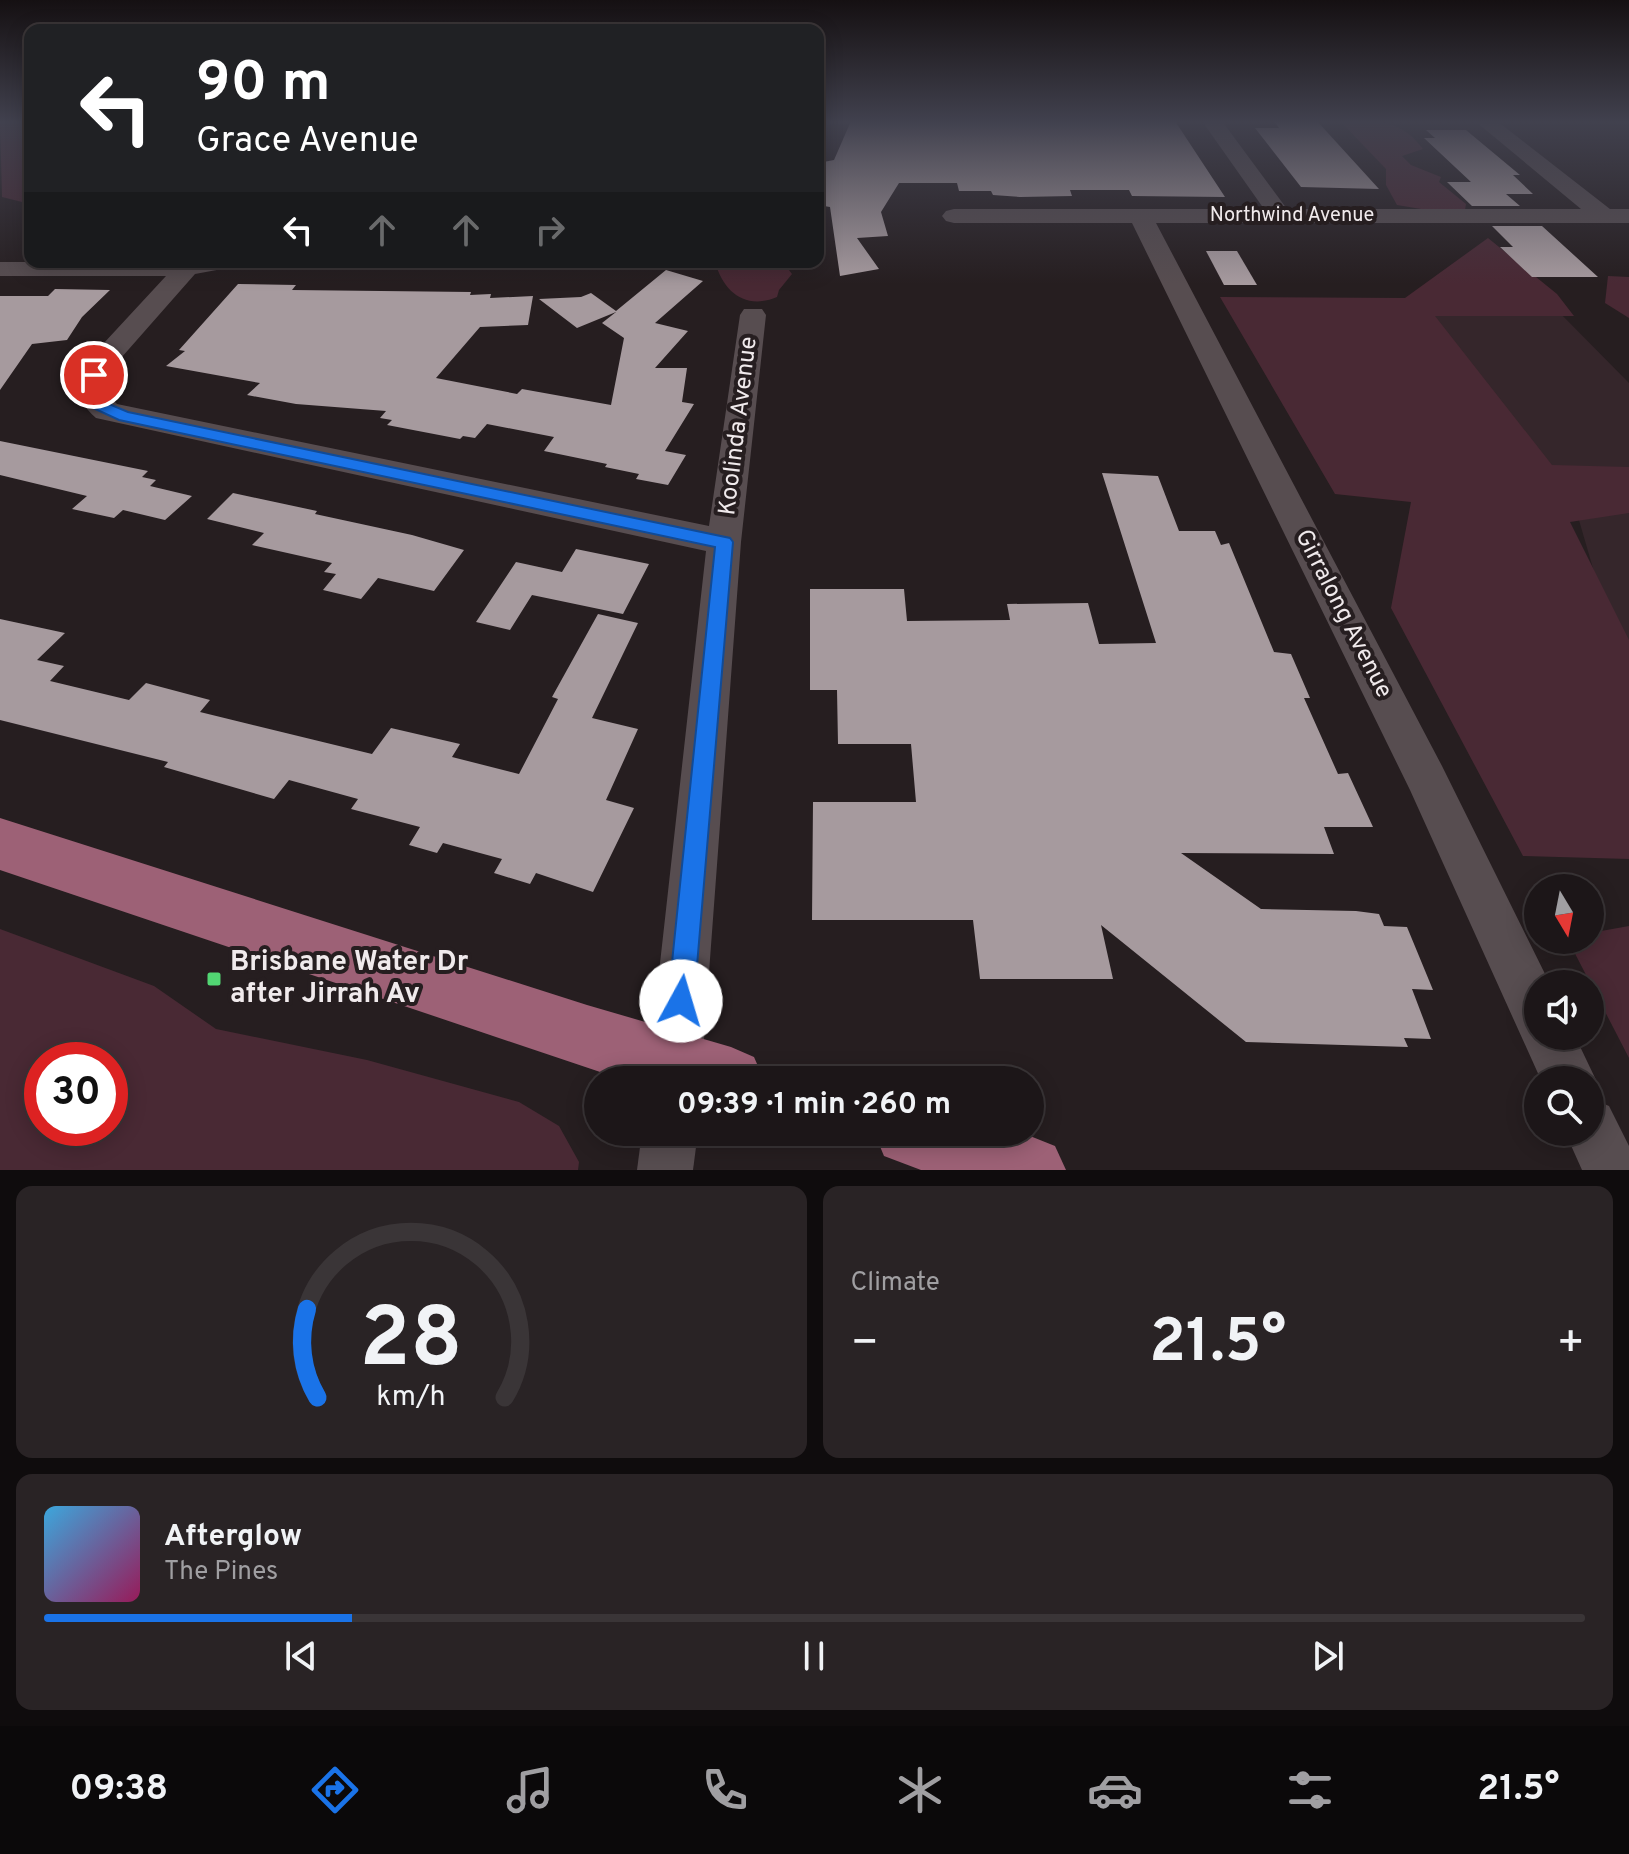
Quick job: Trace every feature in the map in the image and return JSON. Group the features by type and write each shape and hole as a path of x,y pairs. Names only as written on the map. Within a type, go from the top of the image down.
{"main road":[{"path":"0,844 656,1066"},
{"path":"953,1146 1031,1170"}],"street":[{"path":"1251,176 1280,216"},
{"path":"1553,176 1604,216"},
{"name":"Northwind Avenue","path":"954,216 1629,216"},
{"name":"Girralong Avenue","path":"1141,217 1420,766 1524,985"},
{"path":"0,269 187,268"},
{"path":"187,268 101,363 90,388 98,405 107,411 724,542"},
{"name":"Koolinda Avenue","path":"675,1066 724,542 753,315"},
{"path":"665,1170 668,1146"},
{"path":"1600,1146 1611,1170"}],"shaded area":[{"path":"1,176 24,176 24,202 2,197"},
{"path":"1386,176 1438,176 1441,177 1439,182 1466,204 1465,210 1397,205 1386,185"},
{"path":"1488,238 1557,294 1574,316 1435,316 1552,465 1629,467 1629,513 1570,522 1629,640 1629,859 1523,856 1391,608 1411,502 1335,494 1220,297 1405,298"},
{"path":"717,268 788,268 792,274 777,297 756,301 746,300 730,290"},
{"path":"1608,276 1629,277 1629,318 1605,303"},
{"path":"1554,307 1629,383 1629,682 1624,675 1574,503 1416,310"},
{"path":"1629,926 1629,1058 1604,1010 1604,970 1584,970 1575,954 1604,954 1604,930"},
{"path":"0,929 154,986 216,1029 367,1060 519,1102 559,1126 579,1162 578,1170 0,1170"}],"building":[{"path":"824,176 1211,176 1225,197 1132,196 1129,190 1070,190 1072,196 1020,197 993,195 991,191 959,191 957,183 899,183 881,212 888,236 857,238 879,269 840,276 830,207 824,206"},
{"path":"1292,176 1367,176 1379,189 1301,187"},
{"path":"1464,176 1514,176 1533,194 1506,194 1520,206 1472,206 1447,182 1471,182"},
{"path":"1492,226 1542,226 1598,277 1532,277 1500,247 1513,247"},
{"path":"1206,251 1237,251 1257,285 1224,285"},
{"path":"666,270 703,281 655,323 688,331 655,368 687,368 682,402 694,404 665,451 686,455 668,485 636,479 639,474 605,467 607,464 544,451 554,437 487,424 475,438 463,436 460,439 387,425 392,420 380,418 386,411 296,404 247,395 260,383 166,366 185,351 179,350 238,284 296,285 292,290 471,292 470,295 491,294 490,298 533,296 528,325 480,327 436,378 517,394 522,389 611,405 624,338 602,323 616,312 577,328 539,299 581,297 591,293 616,311"},
{"path":"55,289 110,290 82,317 67,340 32,344 0,390 0,296 48,296"},
{"path":"0,441 148,471 142,477 156,480 150,486 192,496 165,520 123,510 114,518 72,509 87,496 0,475"},
{"path":"1102,473 1158,476 1179,531 1215,531 1221,545 1229,543 1274,652 1291,654 1310,698 1304,698 1338,774 1348,773 1373,827 1324,827 1334,854 1181,853 1261,909 1356,911 1379,914 1384,926 1407,927 1433,990 1412,989 1431,1039 1404,1038 1408,1047 1246,1042 1101,925 1113,979 980,979 973,920 812,920 813,802 916,802 911,744 838,744 837,690 810,690 810,589 904,589 907,621 1010,620 1007,604 1088,603 1099,644 1156,643"},
{"path":"233,493 317,511 315,514 464,550 434,591 378,578 361,599 323,590 336,574 324,572 332,563 252,545 264,533 207,519"},
{"path":"576,549 649,564 623,614 532,595 510,630 476,622 516,562 562,572"},
{"path":"598,614 638,623 592,718 638,729 606,800 634,808 593,892 536,873 530,884 494,873 502,859 443,843 437,853 409,845 420,827 351,809 358,799 289,780 274,799 164,767 168,762 0,720 0,619 65,633 37,660 64,666 50,681 129,700 146,683 210,700 200,712 372,754 391,728 460,744 452,757 519,774 558,699 552,697"}],"place":[{"name":"Brisbane Water Dr after Jirrah Av","path":"214,979"}],"route":[{"path":"94,375 90,388 98,405 124,416 724,542 681,1001"}]}
